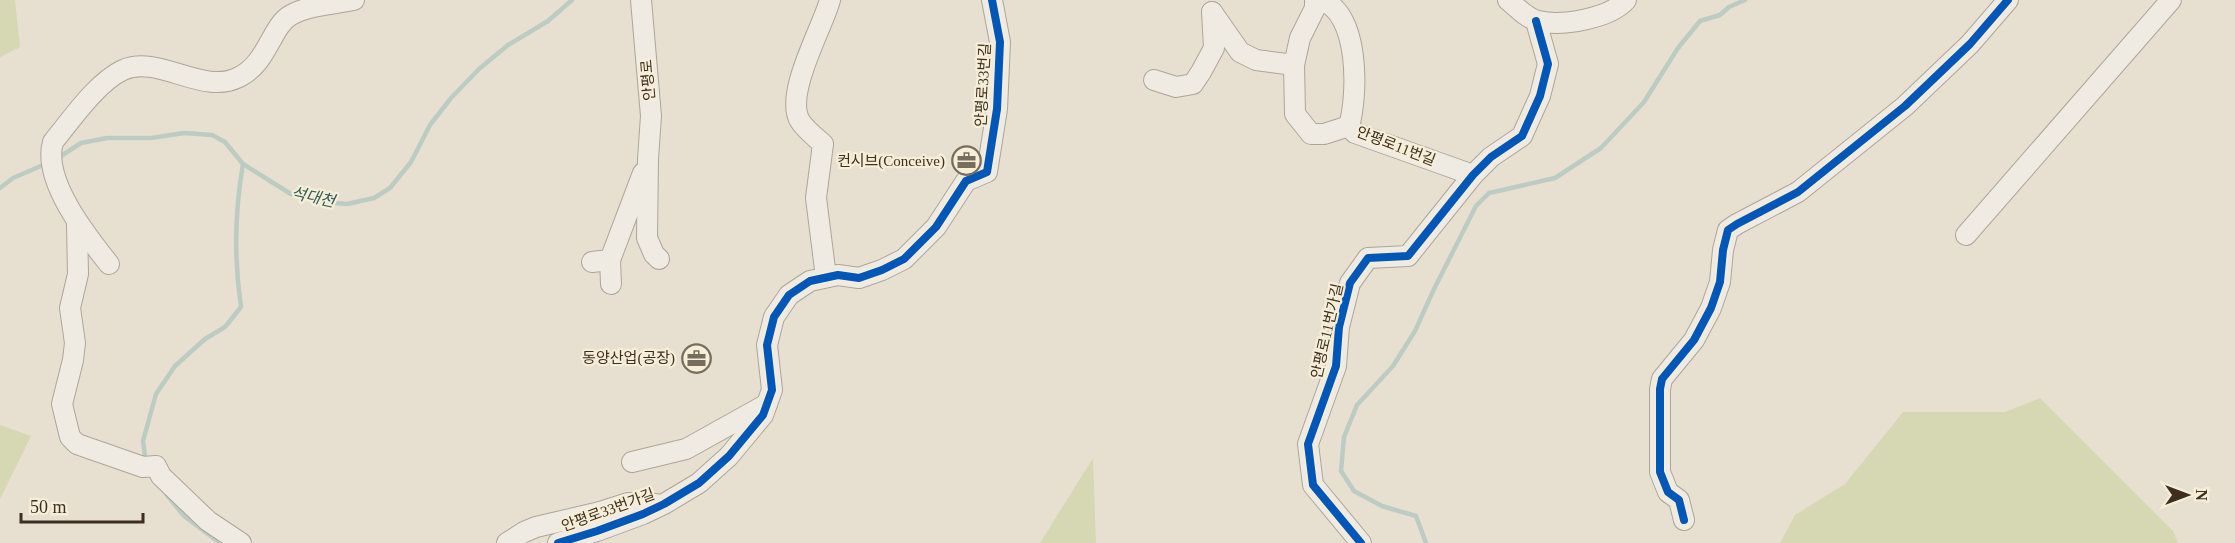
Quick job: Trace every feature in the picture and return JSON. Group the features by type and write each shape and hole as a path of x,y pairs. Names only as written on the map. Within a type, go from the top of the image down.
{"street":[{"path":"109,264 77,224 50,160 52,142 100,88 116,74 126,69 152,68 213,83 228,82 241,77 254,66 267,50 282,22 291,15 303,10 354,0"},
{"name":"안평로","path":"641,0 651,116 648,159"},
{"path":"826,278 816,198 823,144 800,122 796,113 796,98 801,75 825,19 830,0"},
{"name":"안평로33번길","path":"987,172 997,109 1000,42 992,0"},
{"path":"1315,0 1315,8 1300,38 1294,65 1295,114 1311,134 1324,134 1349,126"},
{"name":"안평로11번길","path":"1320,0 1328,2 1341,16 1352,44 1353,113 1349,126 1355,133 1473,175"},
{"path":"1508,0 1536,21 1564,25 1619,8 1626,0"},
{"path":"1684,520 1679,500 1668,492 1660,472 1660,388 1662,379 1694,340 1711,308 1720,282 1723,250 1728,230 1798,192 1905,106 1970,44 2008,0"},
{"path":"1966,235 2171,0"},
{"path":"1212,6 1240,52 1256,60 1294,65"},
{"path":"1154,80 1176,87 1192,84 1214,48 1212,6"},
{"name":"안평로11번가길","path":"1361,543 1313,486 1308,444 1336,366 1339,327 1350,283 1368,258 1408,256 1473,175 1491,157 1522,136 1540,96 1548,64 1536,21"},
{"path":"648,159 647,238 654,254 659,259"},
{"path":"611,284 601,261 648,159"},
{"name":"안평로33번가길","path":"558,543 597,531 664,504 699,483 729,456 763,415 772,390 767,345 774,317 789,295 810,281 838,275 859,278 904,259 936,227 966,181 987,172"},
{"path":"77,224 78,274 70,308 75,343 62,404 70,437 77,444 148,466 156,466 161,476 208,521 242,543"},
{"path":"632,462 686,449 767,404"},
{"path":"507,543 536,527 600,513 628,503 664,504"}],"green space":[{"path":"0,0 15,0 20,47 0,57"},
{"path":"2040,398 2173,531 2178,543 1780,543 1795,515 1845,484 1903,412 2005,412"},
{"path":"0,425 31,436 0,499"},
{"path":"1093,458 1096,543 1040,543"}],"waterway":[{"name":"석대천","path":"58,158 81,143 107,138 151,138 184,133 212,135 225,142 243,164 291,194 324,202 347,204 374,198 390,188 411,162 430,125 451,98 479,69 508,45 548,21 572,0"},
{"path":"1426,543 1416,516 1382,506 1354,491 1341,471 1344,437 1357,405 1393,366 1415,331 1476,206 1489,193 1555,178 1601,148 1644,102 1678,48 1700,21 1720,15 1729,7 1745,0"},
{"name":"석대천","path":"0,188 13,178 48,163"},
{"path":"146,463 143,441 156,394 175,366 205,339 225,327 241,307 236,235 243,164"},
{"path":"167,495 184,516 220,543"}],"cycle path":[{"path":"558,543 643,514 699,483 729,456 763,415 772,390 767,345 774,317 789,295 810,281 838,275 859,278 904,259 936,227 966,181 987,172 997,109 1000,42 992,0"},
{"path":"1684,520 1679,500 1668,492 1660,472 1660,389 1662,379 1694,340 1711,308 1720,282 1723,250 1728,230 1798,192 1905,106 1970,44 2008,0"},
{"path":"1361,543 1313,485 1308,444 1336,366 1339,327 1350,283 1368,258 1408,256 1473,175 1491,157 1522,136 1540,96 1548,64 1536,21"}],"place":[{"name":"컨시브(Conceive)","path":"966,161"},
{"name":"동양산업(공장)","path":"696,358"}]}
